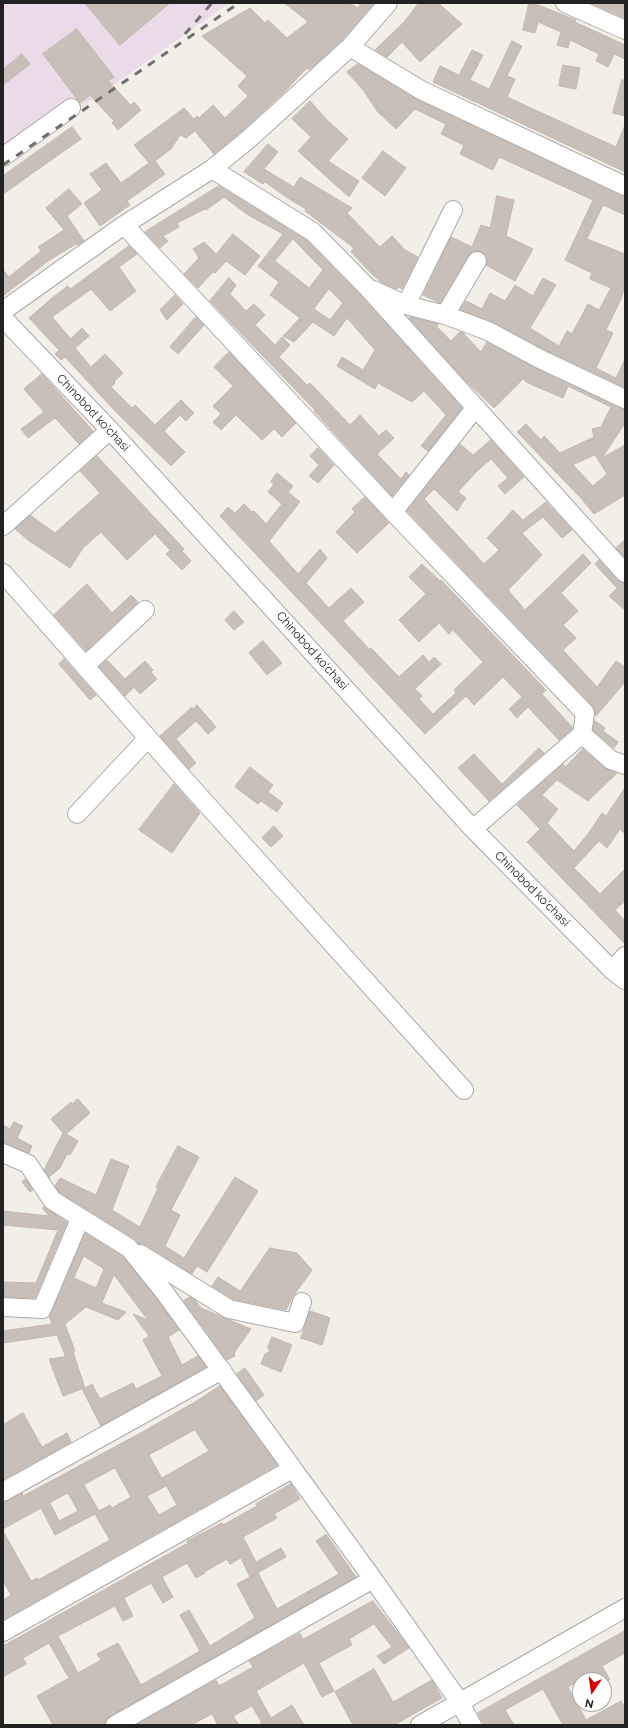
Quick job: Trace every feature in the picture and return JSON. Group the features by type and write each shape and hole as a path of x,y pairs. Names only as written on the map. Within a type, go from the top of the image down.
{"street":[{"path":"3,311 124,225 212,169 250,138 350,47 388,3"},
{"path":"565,3 625,30"},
{"path":"350,47 420,90 625,186"},
{"path":"3,156 71,108"},
{"path":"212,169 313,232 367,287 625,573"},
{"path":"406,305 453,210"},
{"path":"124,225 393,512 585,713 582,734 473,829"},
{"path":"445,316 477,261"},
{"path":"367,287 406,305 445,316 488,331 540,359 625,399"},
{"name":"Chinobod ko'chasi","path":"3,318 110,430 473,829 618,975"},
{"path":"393,512 476,407"},
{"path":"3,526 110,430"},
{"path":"3,573 148,738 464,1090"},
{"path":"85,666 145,610"},
{"path":"582,734 611,760 625,765"},
{"path":"77,814 148,738"},
{"path":"618,975 625,956"},
{"path":"3,1153 28,1164 52,1200 80,1219 229,1309 295,1324 302,1302"},
{"path":"3,1307 42,1309 80,1219"},
{"path":"129,1248 165,1293 222,1370 292,1469 373,1579 459,1701 472,1725"},
{"path":"3,1492 222,1370"},
{"path":"3,1632 292,1469"},
{"path":"115,1725 373,1579"},
{"path":"420,1725 459,1701 625,1608"}],"shaded area":[{"path":"3,3 229,3 107,90 3,158"}],"building":[{"path":"85,3 170,3 120,45"},
{"path":"285,3 349,3 358,8 361,3 374,3 342,40 309,70 307,68 284,92 243,130 214,154 195,131 186,138 180,135 171,149 155,161 165,174 127,201 130,205 100,226 84,203 102,190 90,174 106,163 121,183 149,163 134,145 184,108 194,119 197,116 199,118 213,105 225,118 248,96 238,86 247,76 202,36 250,8 265,23 268,20 287,38 308,22"},
{"path":"419,3 438,3 462,24 420,62 402,42 387,57 375,50 404,22"},
{"path":"591,3 625,3 625,18"},
{"path":"529,4 538,5 576,20 575,22 625,45 625,59 614,54 608,67 596,61 599,54 570,40 568,48 557,45 561,32 538,22 535,33 523,30"},
{"path":"77,29 114,77 108,81 131,105 134,102 141,110 118,130 112,123 114,121 90,95 80,103 43,54"},
{"path":"512,41 522,46 507,76 515,79 507,97 616,147 625,125 625,172 433,82 440,66 459,75 472,50 483,55 470,80 489,89"},
{"path":"22,54 30,64 3,85 3,70"},
{"path":"358,64 416,99 625,196 625,215 603,205 587,239 625,254 625,286 621,299 606,330 613,333 596,368 616,378 625,359 625,387 545,350 493,322 460,310 466,301 482,309 490,293 505,301 515,285 533,296 543,278 556,285 530,328 559,346 567,331 572,334 588,304 599,310 611,288 590,279 592,273 565,260 593,200 499,157 493,170 460,154 464,145 441,134 446,124 415,109 396,129 377,111 364,91 347,72"},
{"path":"563,65 580,68 576,89 559,86"},
{"path":"622,80 625,80 625,116 613,113"},
{"path":"310,101 327,120 348,139 328,161 359,181 349,197 298,151 311,137 292,119"},
{"path":"72,127 81,139 3,194 3,176"},
{"path":"268,144 278,152 264,169 294,187 300,177 352,208 347,213 380,247 392,236 405,250 418,257 402,289 399,287 397,289 382,283 351,252 354,248 305,211 306,209 265,182 263,184 244,172"},
{"path":"383,151 406,168 385,196 362,178"},
{"path":"219,186 306,240 359,294 462,408 428,451 421,446 446,415 424,391 412,402 378,383 375,389 337,366 342,357 363,370 375,350 347,318 334,336 313,322 294,342 283,336 300,318 270,295 279,282 258,266 283,234 248,215 224,197 206,210 205,209 177,223 179,227 163,236 168,241 160,248 145,232","holes":["293,239 323,270 309,288 275,261","329,289 343,303 330,320 314,309"]},
{"path":"69,189 82,204 67,216 84,241 77,245 76,244 48,261 3,296 3,270 9,277 41,251 38,247 64,230 46,208"},
{"path":"497,196 514,200 506,236 533,249 515,281 486,265 486,256 482,252 477,251 472,252 468,256 440,303 423,295 451,237 472,247 481,225 490,228"},
{"path":"233,234 260,256 245,275 226,261 198,288 184,274 199,258 193,249 204,242 216,254"},
{"path":"129,246 137,254 119,267 136,291 110,311 91,289 52,317 71,339 82,328 89,336 75,348 91,367 105,354 123,373 111,387 132,408 135,405 155,425 181,400 194,413 186,421 180,415 164,431 185,452 171,466 116,412 65,357 61,360 55,354 59,350 29,318 68,286 70,289"},
{"path":"229,278 236,285 230,294 246,311 254,304 265,315 255,325 275,345 282,337 290,345 279,357 307,385 310,383 350,425 360,415 379,436 386,430 394,438 377,454 401,479 406,472 409,475 392,496 314,411 315,410 210,301"},
{"path":"175,295 183,304 167,320 160,310"},
{"path":"196,317 204,325 178,354 170,347"},
{"path":"409,318 438,324 437,327 451,341 460,332 462,332 481,352 487,342 536,368 625,409 625,423 602,458 625,445 625,495 594,514 581,498 517,432 526,424 541,440 544,436 560,453 594,437 592,429 601,427 611,407 568,386 563,398 528,383 523,379 494,408 464,379","holes":["595,455 607,474 593,486 573,465"]},
{"path":"229,352 296,423 282,437 274,429 262,440 236,415 221,430 213,422 221,414 213,406 233,386 214,367"},
{"path":"42,374 93,431 79,444 55,418 28,438 21,429 44,412 24,389"},
{"path":"491,440 524,477 505,494 498,486 508,478 491,459 477,471 458,492 466,498 457,511 434,489 424,499 484,564 499,550 487,538 513,510 523,520 546,502 572,530 562,538 543,517 522,533 542,555 508,590 525,610 583,554 591,563 561,593 578,611 563,625 576,638 563,650 597,687 616,661 625,667 625,682 596,716 593,706 407,511 460,444 473,455"},
{"path":"318,448 334,465 318,483 309,476 319,465 310,456"},
{"path":"97,456 184,549 182,551 191,561 182,570 166,554 170,550 155,534 127,560 101,532 83,548 70,568 28,540 15,529 30,515 55,533 100,493 80,471"},
{"path":"277,473 293,486 288,492 300,502 269,541 298,574 320,549 327,558 306,583 329,608 351,588 364,602 343,621 370,650 371,648 399,677 423,655 429,662 434,657 441,664 415,689 422,696 419,699 433,714 456,693 454,690 483,662 453,630 449,634 439,623 419,642 399,620 426,594 409,577 422,564 440,581 441,580 546,690 542,694 572,727 572,729 559,740 528,707 517,718 509,709 522,697 503,677 474,705 466,696 425,734 220,516 228,507 235,513 244,504 252,512 254,511 266,524 282,504 268,492 274,484 271,482"},
{"path":"365,497 389,523 357,553 336,532 355,512 352,509"},
{"path":"625,540 625,557 616,548"},
{"path":"599,560 617,580 625,583 625,610 609,596 617,588 595,564"},
{"path":"87,584 112,613 131,595 138,602 86,651 54,615"},
{"path":"234,611 244,622 234,630 225,620"},
{"path":"263,641 282,663 267,675 249,653"},
{"path":"64,659 96,695 90,700 59,664"},
{"path":"107,660 125,679 145,661 153,670 151,672 157,679 140,694 134,687 125,696 99,667"},
{"path":"197,705 216,727 208,734 196,721 176,739 196,763 189,769 160,736 192,707 194,709"},
{"path":"595,721 605,728 603,731 618,742 614,748 593,730"},
{"path":"539,748 544,753 489,801 458,768 474,754 502,784"},
{"path":"583,749 604,768 617,773 588,801 557,780 542,795 558,809 547,823 574,851 602,813 606,816 625,788 625,834 620,829 607,848 599,841 574,868 600,894 625,869 625,901 615,910 625,921 625,944 527,842 540,829 517,805 563,764 565,767"},
{"path":"250,767 273,785 268,792 283,803 277,812 261,801 258,804 235,787"},
{"path":"174,784 200,813 172,853 139,830"},
{"path":"274,826 283,836 271,847 262,838"},
{"path":"78,1099 90,1113 66,1134 78,1141 70,1155 67,1154 60,1168 49,1177 44,1170 63,1133 51,1119 71,1102 72,1104"},
{"path":"14,1122 23,1126 17,1138 32,1146 29,1153 3,1143 3,1125 10,1129"},
{"path":"178,1146 199,1157 171,1210 180,1215 165,1246 184,1258 235,1177 258,1191 207,1272 197,1266 192,1274 146,1245 139,1244 135,1239 59,1192 55,1186 60,1178 96,1195 111,1159 129,1166 112,1210 140,1227 158,1188 156,1187"},
{"path":"26,1179 33,1190 30,1192 22,1182"},
{"path":"44,1207 67,1222 35,1298 4,1297 4,1282 36,1283 58,1230 3,1225 3,1211 49,1216 43,1209"},
{"path":"85,1233 122,1256 157,1299 179,1330 168,1337 182,1365 198,1356 206,1367 101,1426 82,1389 84,1388 63,1396 49,1359 64,1357 65,1355 57,1335 3,1343 3,1331 52,1324 49,1316","holes":["84,1256 104,1269 96,1288 74,1278","114,1275 148,1320 133,1314 149,1336 143,1340 162,1376 136,1389 133,1383 100,1399 92,1384 85,1388 73,1352 68,1353 75,1351 65,1324 86,1307 118,1320 126,1312 102,1303"]},
{"path":"270,1248 297,1253 312,1270 292,1298 286,1310 233,1299 212,1286 218,1277 240,1291"},
{"path":"190,1297 195,1300 201,1308 251,1329 234,1353 235,1356 227,1360 184,1301"},
{"path":"310,1311 330,1318 322,1345 301,1338"},
{"path":"272,1337 292,1345 281,1372 261,1364 265,1354 270,1351 268,1348"},
{"path":"245,1368 264,1395 256,1401 237,1374"},
{"path":"220,1386 277,1465 3,1620 3,1600 11,1595 3,1581 3,1531 31,1581 37,1578 38,1580 110,1540 95,1514 55,1535 41,1508 3,1529 3,1502 22,1493 23,1496 195,1402","holes":["195,1430 209,1451 162,1478 177,1505 159,1515 147,1496 166,1486 149,1455","115,1468 131,1497 112,1508 110,1505 99,1511 84,1485","68,1493 78,1511 59,1521 50,1503"]},
{"path":"23,1413 42,1447 67,1433 71,1442 3,1480 3,1425"},
{"path":"291,1484 300,1499 274,1514 277,1518 243,1537 256,1562 281,1548 286,1557 250,1577 258,1573 277,1609 339,1574 316,1541 326,1534 356,1577 110,1716 106,1720 105,1725 53,1725 37,1696 69,1678 49,1643 23,1658 26,1664 3,1677 3,1646 188,1543 187,1541 222,1523 223,1525 257,1506 256,1504","holes":["241,1558 250,1577 237,1584 255,1618 210,1646 189,1610 180,1615 200,1651 141,1685 118,1643 97,1654 101,1660 78,1673 58,1636 115,1606 123,1621 133,1616 124,1598 151,1583 163,1603 173,1597 162,1577 187,1563 196,1578 227,1559 230,1564"]},
{"path":"373,1601 409,1648 384,1664 377,1656 392,1647 374,1624 349,1639 352,1645 319,1663 334,1691 322,1697 304,1663 256,1691 271,1718 292,1705 304,1725 258,1725 262,1723 252,1706 233,1716 239,1725 218,1725 212,1714 191,1725 136,1725 216,1680 219,1686 253,1667 249,1661 300,1633 303,1639"},
{"path":"625,1631 625,1653 602,1666 605,1672 572,1672 572,1685 568,1687 572,1694 572,1712 582,1712 586,1720 601,1712 612,1712 612,1706 621,1701 625,1707 625,1725 563,1725 543,1689 505,1710 514,1725 484,1725 478,1713"},
{"path":"374,1669 393,1702 432,1680 442,1698 394,1725 353,1725 335,1692"}],"railway":[{"path":"185,34 212,3"},
{"path":"3,165 239,3"}]}
